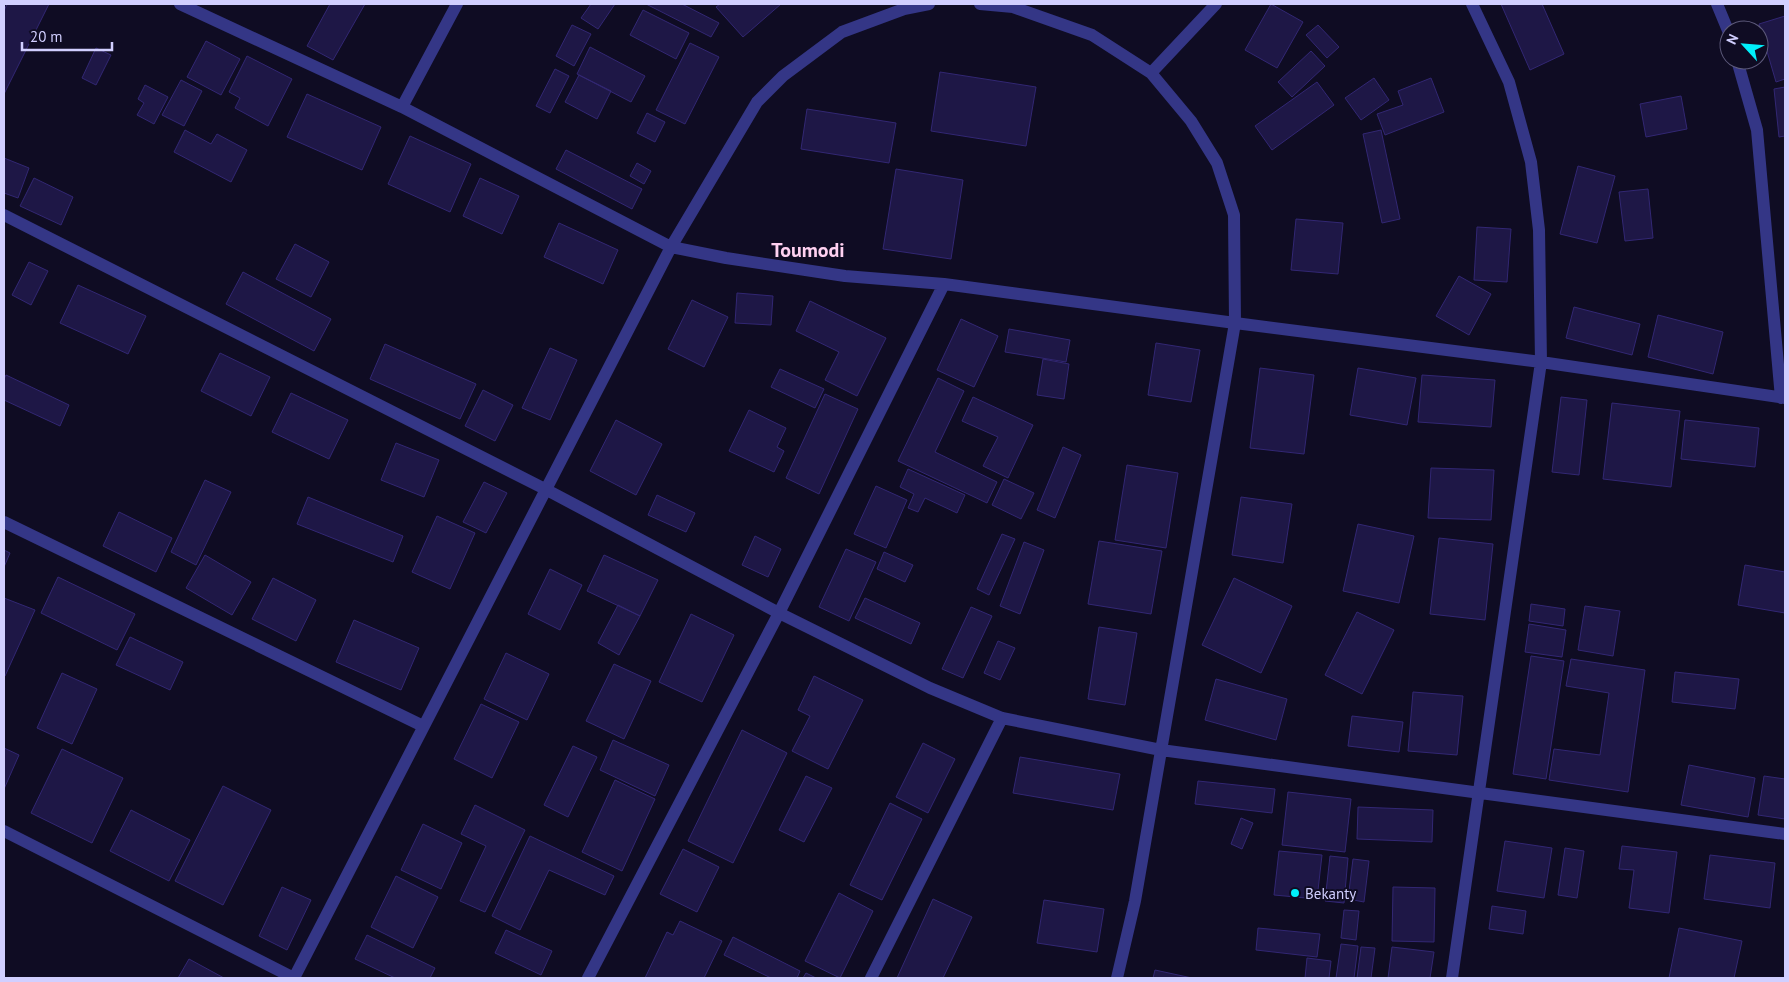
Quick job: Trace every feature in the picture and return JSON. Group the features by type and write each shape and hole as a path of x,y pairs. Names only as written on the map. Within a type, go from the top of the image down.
{"street":[{"path":"180,4 199,8 402,107 671,247 726,258 845,276 944,284 1541,362 1783,398 1757,130 1740,70"},
{"path":"402,107 457,4"},
{"path":"4,831 294,978 671,247 757,102 783,76 842,32 903,6 929,4"},
{"path":"980,4 1013,7 1092,35 1151,73 1191,121 1216,163 1234,214 1235,323 1133,910 1117,978"},
{"path":"1151,73 1216,4"},
{"path":"1452,978 1541,362 1539,230 1531,162 1509,82 1472,4"},
{"path":"1717,4 1724,20"},
{"path":"4,215 545,489 779,613 930,688 1002,718 1161,750 1785,834"},
{"path":"588,978 779,613 944,284"},
{"path":"4,522 423,726"},
{"path":"871,978 1002,718"}],"building":[{"path":"7,4 49,4 4,94 4,11"},
{"path":"330,4 365,4 333,60 307,46"},
{"path":"591,4 615,4 598,29 581,18"},
{"path":"646,4 682,4 719,23 711,37"},
{"path":"720,4 781,4 743,37 716,7"},
{"path":"1271,4 1303,22 1277,68 1245,50"},
{"path":"1501,4 1542,4 1564,54 1530,70"},
{"path":"643,10 689,33 676,59 630,35"},
{"path":"1785,16 1785,79 1776,82 1769,58 1769,21"},
{"path":"572,25 591,34 574,66 556,56"},
{"path":"1318,25 1339,47 1327,58 1306,35"},
{"path":"206,41 240,59 221,95 187,77"},
{"path":"690,43 719,57 685,124 656,110"},
{"path":"590,47 645,76 631,102 577,74"},
{"path":"96,48 111,55 96,85 82,78"},
{"path":"1311,51 1325,66 1292,97 1278,82"},
{"path":"247,56 292,79 268,126 235,108 240,98 229,92"},
{"path":"555,69 569,76 550,113 536,106"},
{"path":"940,72 1036,87 1026,146 931,131"},
{"path":"579,75 611,91 597,119 565,102"},
{"path":"1374,78 1389,100 1361,120 1345,98"},
{"path":"1431,78 1444,112 1385,135 1377,114 1403,105 1398,91"},
{"path":"181,80 202,91 184,126 162,115"},
{"path":"1317,82 1334,105 1272,150 1255,126"},
{"path":"145,85 168,97 154,124 137,115 144,103 138,99"},
{"path":"1785,87 1785,136 1779,137 1774,89"},
{"path":"307,94 381,127 362,170 287,137"},
{"path":"1681,96 1687,129 1646,137 1640,104"},
{"path":"807,109 896,123 889,163 801,149"},
{"path":"647,113 665,122 655,142 637,133"},
{"path":"185,130 211,144 217,134 247,150 231,182 174,152"},
{"path":"1381,130 1400,219 1382,223 1363,134"},
{"path":"410,136 471,164 450,212 388,184"},
{"path":"566,150 642,189 632,209 556,169"},
{"path":"4,158 29,168 18,198 4,193"},
{"path":"637,163 651,171 644,184 630,176"},
{"path":"1578,166 1615,176 1597,243 1560,234"},
{"path":"896,169 963,180 951,259 883,249"},
{"path":"34,178 73,197 61,225 20,206"},
{"path":"480,178 519,196 502,234 463,216"},
{"path":"1648,189 1653,238 1625,241 1619,192"},
{"path":"1296,219 1343,223 1338,274 1291,270"},
{"path":"559,223 618,250 603,284 544,257"},
{"path":"1477,227 1511,229 1507,282 1474,280"},
{"path":"295,244 329,262 311,297 276,279"},
{"path":"29,262 48,271 31,305 12,295"},
{"path":"243,272 331,319 314,351 226,304"},
{"path":"1459,276 1491,294 1469,335 1436,316"},
{"path":"78,285 146,316 128,354 60,323"},
{"path":"737,293 773,296 771,325 735,323"},
{"path":"692,300 728,317 704,367 668,349"},
{"path":"810,301 886,338 857,396 825,380 839,352 796,331"},
{"path":"1574,307 1640,324 1632,355 1566,338"},
{"path":"1658,315 1723,332 1713,374 1648,357"},
{"path":"961,319 998,336 974,387 937,370"},
{"path":"1009,329 1070,340 1066,362 1005,352"},
{"path":"1156,343 1200,350 1191,402 1148,395"},
{"path":"385,344 476,384 460,419 370,379"},
{"path":"550,348 577,360 550,420 522,408"},
{"path":"220,353 270,377 251,416 201,391"},
{"path":"1043,359 1069,364 1064,399 1037,395"},
{"path":"1260,368 1314,375 1304,454 1250,448"},
{"path":"1358,368 1416,378 1407,425 1350,415"},
{"path":"780,369 824,389 815,408 771,387"},
{"path":"6,375 69,405 60,426 4,400 4,379"},
{"path":"1422,375 1495,380 1491,427 1418,422"},
{"path":"938,378 964,391 935,452 997,482 987,503 898,461"},
{"path":"483,390 513,405 495,441 465,426"},
{"path":"291,393 348,420 329,459 272,432"},
{"path":"825,394 858,409 819,494 786,478"},
{"path":"973,397 1033,425 1008,478 983,466 998,437 962,421"},
{"path":"1561,397 1587,400 1579,475 1552,472"},
{"path":"1612,403 1680,411 1671,487 1603,479"},
{"path":"749,410 786,428 777,447 784,451 774,472 729,451"},
{"path":"616,420 662,444 636,495 590,471"},
{"path":"1685,420 1759,428 1755,467 1681,459"},
{"path":"396,443 439,460 424,497 381,480"},
{"path":"1063,447 1081,455 1055,518 1037,510"},
{"path":"1127,465 1178,473 1166,548 1115,540"},
{"path":"1431,468 1494,470 1491,520 1428,518"},
{"path":"908,469 965,495 957,513 925,498 918,512 908,508 914,494 900,487"},
{"path":"1004,479 1034,493 1021,519 992,505"},
{"path":"205,480 231,492 196,565 171,552"},
{"path":"484,482 507,493 486,533 463,522"},
{"path":"876,486 907,500 886,548 854,534"},
{"path":"657,495 695,513 686,532 648,515"},
{"path":"308,497 403,536 393,562 297,524"},
{"path":"1241,497 1292,504 1283,563 1232,555"},
{"path":"119,512 172,538 156,572 103,546"},
{"path":"437,516 475,533 450,589 412,572"},
{"path":"1358,524 1414,536 1399,603 1343,591"},
{"path":"1002,534 1015,539 989,595 977,589"},
{"path":"755,536 781,549 768,577 742,565"},
{"path":"1439,538 1493,544 1485,620 1430,614"},
{"path":"1099,541 1162,551 1151,614 1088,604"},
{"path":"1024,542 1044,550 1020,614 1000,606"},
{"path":"846,549 876,562 849,621 819,607"},
{"path":"4,550 10,553 4,567"},
{"path":"884,552 913,565 905,582 877,569"},
{"path":"205,555 251,582 232,615 186,588"},
{"path":"604,555 658,580 640,616 587,591"},
{"path":"1745,565 1785,572 1785,613 1738,605"},
{"path":"550,569 582,585 560,630 528,614"},
{"path":"58,577 135,614 117,650 41,613"},
{"path":"273,578 316,600 296,641 252,619"},
{"path":"1234,578 1292,606 1261,673 1202,645"},
{"path":"4,598 35,610 5,676 4,676"},
{"path":"865,598 920,623 911,644 855,618"},
{"path":"1531,604 1565,609 1563,626 1529,621"},
{"path":"618,605 640,616 619,655 598,643"},
{"path":"1585,606 1620,611 1613,656 1578,650"},
{"path":"971,607 992,616 963,678 942,669"},
{"path":"1357,612 1394,630 1362,694 1325,675"},
{"path":"691,614 734,635 702,702 659,682"},
{"path":"354,620 419,648 401,690 336,662"},
{"path":"1529,624 1566,630 1562,657 1525,652"},
{"path":"1099,627 1137,633 1125,705 1088,699"},
{"path":"130,637 183,662 170,690 116,665"},
{"path":"998,641 1015,648 1000,680 984,673"},
{"path":"506,653 549,674 527,720 484,699"},
{"path":"1531,656 1564,661 1546,779 1513,774"},
{"path":"1571,659 1645,670 1628,792 1549,780 1554,749 1600,755 1609,693 1566,686"},
{"path":"614,664 651,681 624,739 586,721"},
{"path":"1675,672 1739,679 1735,709 1672,702"},
{"path":"62,673 97,689 72,744 37,728"},
{"path":"814,676 863,700 828,769 792,751 810,716 798,710"},
{"path":"1216,679 1287,699 1276,740 1205,720"},
{"path":"1413,692 1463,696 1457,755 1408,751"},
{"path":"481,704 519,722 492,778 454,759"},
{"path":"1352,716 1403,722 1399,752 1348,746"},
{"path":"742,730 787,753 733,863 688,841"},
{"path":"613,740 669,765 655,796 600,770"},
{"path":"923,743 955,759 928,813 896,797"},
{"path":"573,746 597,757 568,817 544,805"},
{"path":"4,748 19,755 4,789"},
{"path":"62,749 123,778 92,843 31,813"},
{"path":"1020,757 1120,774 1113,810 1013,793"},
{"path":"1689,765 1755,778 1748,817 1681,805"},
{"path":"806,776 832,788 804,842 779,830"},
{"path":"1764,776 1785,779 1785,819 1758,815"},
{"path":"615,780 655,799 622,871 582,852"},
{"path":"1198,781 1275,789 1272,813 1195,804"},
{"path":"223,786 271,810 223,905 175,881"},
{"path":"1288,792 1351,799 1345,852 1282,845"},
{"path":"890,803 922,819 882,900 850,885"},
{"path":"475,805 525,830 485,912 460,901 486,846 461,834"},
{"path":"1358,807 1433,810 1432,842 1357,839"},
{"path":"131,810 190,840 169,881 110,851"},
{"path":"1241,818 1253,823 1242,849 1231,844"},
{"path":"423,824 462,843 441,889 401,870"},
{"path":"530,836 614,876 605,895 549,870 520,930 492,916"},
{"path":"1505,841 1552,848 1544,898 1497,891"},
{"path":"1622,846 1677,852 1669,913 1629,908 1634,870 1619,869"},
{"path":"1565,848 1584,851 1577,898 1558,895"},
{"path":"683,849 719,867 697,912 660,894"},
{"path":"1279,851 1322,855 1317,899 1274,895"},
{"path":"1710,855 1775,863 1770,908 1704,899"},
{"path":"1330,856 1348,858 1344,903 1325,901"},
{"path":"1353,859 1369,861 1364,902 1348,899"},
{"path":"396,876 438,897 413,948 371,927"},
{"path":"282,887 311,900 287,950 259,936"},
{"path":"1393,887 1435,888 1434,942 1392,941"},
{"path":"839,893 873,911 840,978 805,961"},
{"path":"933,899 972,917 943,978 897,978"},
{"path":"1044,900 1104,909 1097,952 1037,943"},
{"path":"1492,906 1526,911 1523,934 1489,929"},
{"path":"1344,910 1359,911 1356,940 1341,938"},
{"path":"680,921 722,941 704,978 645,978 667,932 673,935"},
{"path":"1258,928 1320,934 1317,957 1256,950"},
{"path":"1679,928 1742,941 1734,978 1669,978"},
{"path":"506,930 552,951 541,975 495,953"},
{"path":"367,935 435,968 430,978 395,978 355,959"},
{"path":"733,937 800,971 797,978 771,978 724,955"},
{"path":"1341,944 1358,946 1354,978 1336,978"},
{"path":"1361,947 1375,948 1371,978 1357,978"},
{"path":"1392,947 1434,952 1430,978 1388,978"},
{"path":"1307,958 1331,961 1329,978 1305,978"},
{"path":"189,959 224,978 178,978"},
{"path":"1155,970 1192,978 1153,978"},
{"path":"806,973 816,978 803,978"}],"place":[{"name":"Bekanty","path":"1295,893"}],"district":[{"name":"Toumodi","path":"808,250"}]}
